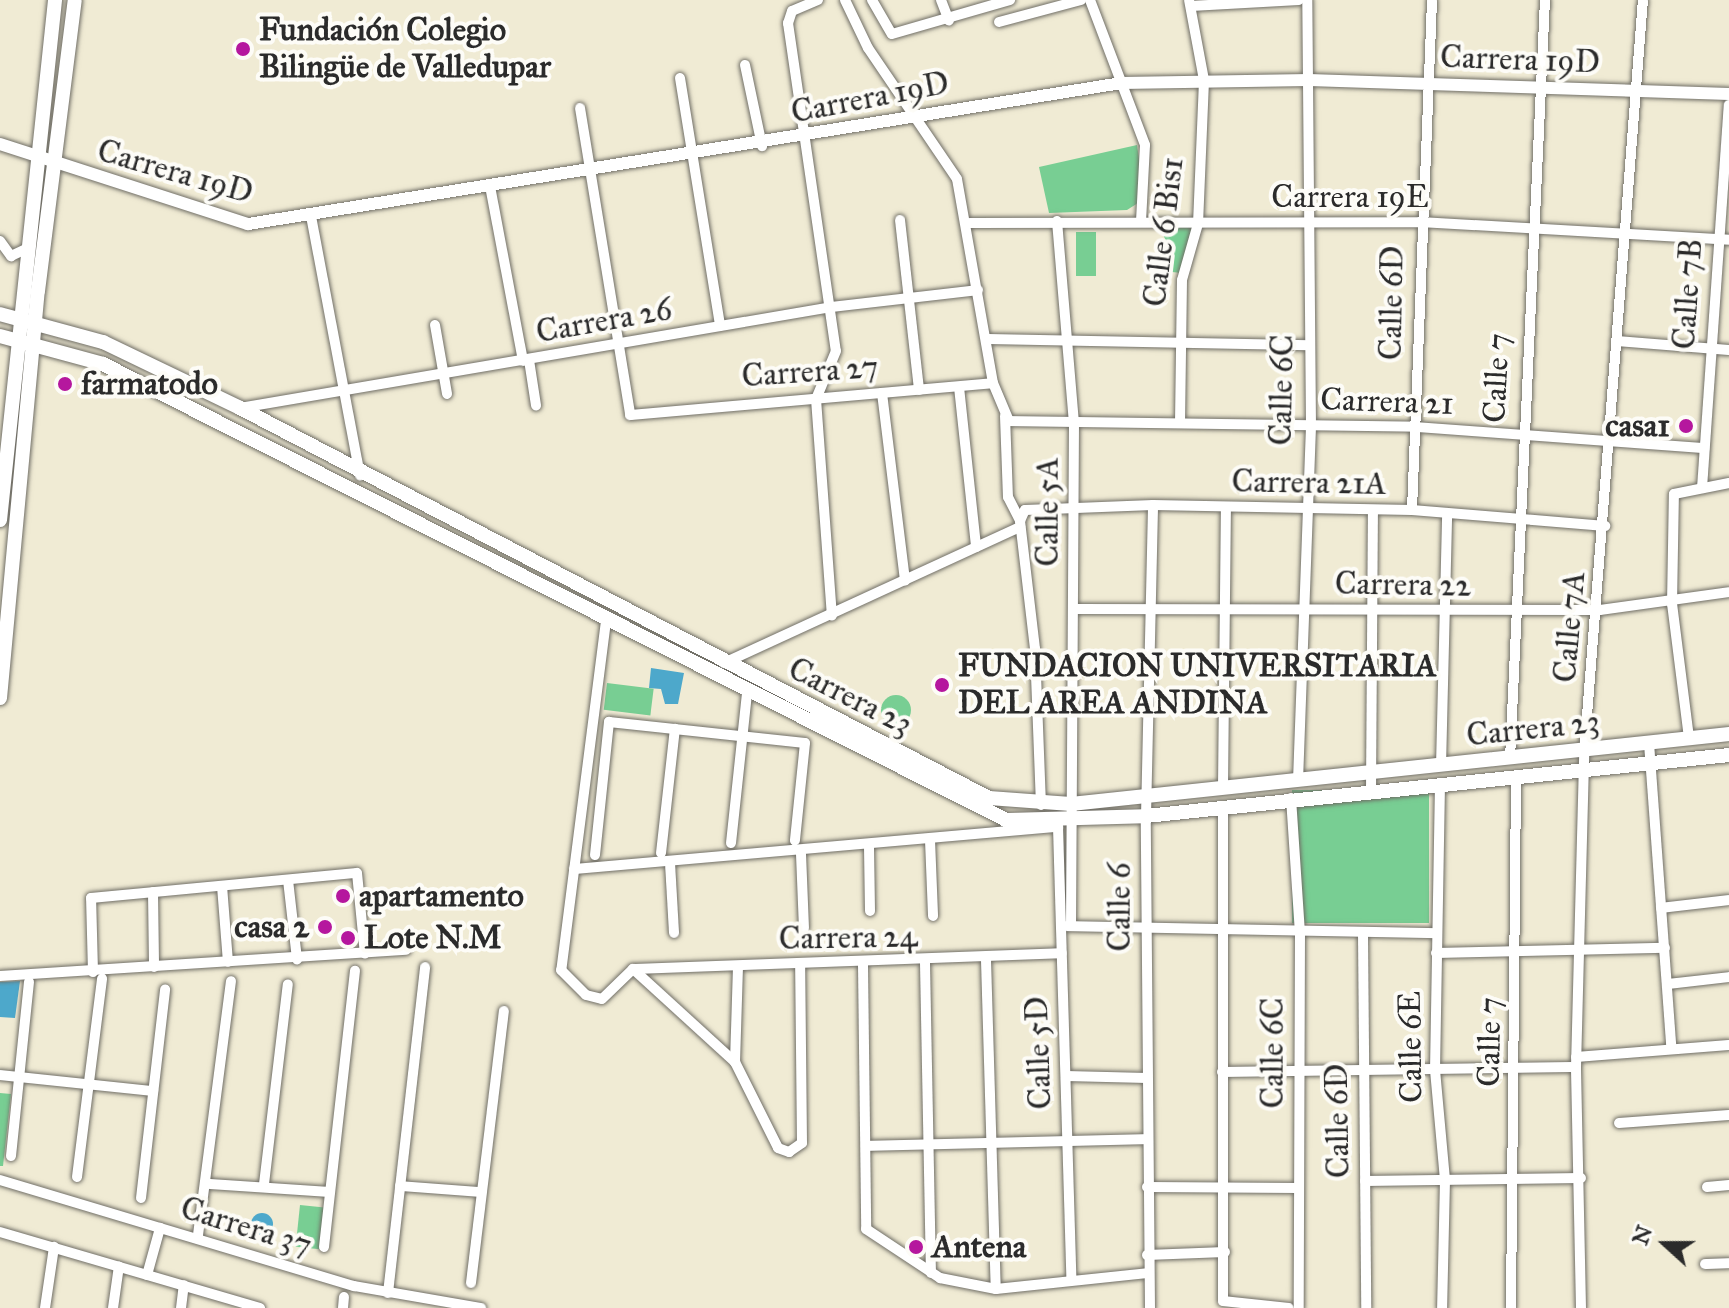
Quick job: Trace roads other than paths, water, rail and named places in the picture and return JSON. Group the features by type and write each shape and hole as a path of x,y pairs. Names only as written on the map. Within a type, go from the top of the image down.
{"main road":[{"path":"0,520 17,319 55,0"},
{"path":"0,698 35,324 75,0"},
{"path":"38,298 57,323 103,342"},
{"name":"Carrera 23","path":"0,314 103,342 240,408 360,477 989,798 1041,805 1066,816 1147,795 1510,759 1648,760 1729,755"},
{"name":"Carrera 23","path":"0,336 103,364 991,815 1146,816 1371,789 1516,777 1649,743 1729,734"},
{"path":"787,714 794,699"}],"street":[{"path":"818,0 792,11 788,23 832,307 834,369 816,399 832,615"},
{"path":"845,0 957,179 970,223 993,383 1004,414 1008,497 1020,524 1035,649 1041,805"},
{"path":"872,0 892,34 949,21 1010,0"},
{"path":"941,0 949,21"},
{"path":"999,22 1081,0"},
{"path":"1090,0 1145,145 1141,222"},
{"path":"1190,3 1299,0"},
{"name":"Calle 6C","path":"1298,781 1303,508 1311,426 1307,0"},
{"name":"Calle 6D","path":"1412,510 1420,222 1432,0"},
{"name":"Calle 7","path":"1510,759 1520,436 1545,0"},
{"name":"Calle 7A","path":"1581,1308 1581,1178 1576,1062 1586,760 1600,610 1623,234 1643,0"},
{"name":"Calle 6 Bis1","path":"1180,423 1178,342 1182,280 1198,224 1204,80 1190,3"},
{"path":"745,65 762,146"},
{"path":"680,78 720,326"},
{"name":"Carrera 19D","path":"36,157 235,221 311,216 693,154 762,146 914,114 1121,83 1309,80 1540,84 1729,94"},
{"name":"Calle 7B","path":"1702,488 1710,348 1723,240 1729,105"},
{"path":"580,108 617,347"},
{"path":"0,144 36,157"},
{"path":"490,186 536,405"},
{"path":"311,216 360,477"},
{"path":"900,220 919,390"},
{"name":"Calle 5A","path":"1057,221 1074,423 1075,609 1066,816 1066,926"},
{"name":"Carrera 19E","path":"970,223 1420,222 1723,240"},
{"path":"1,246 11,256 26,249"},
{"name":"Carrera 26","path":"240,408 342,388 617,347 832,307 978,290"},
{"path":"435,325 447,394"},
{"path":"988,339 1310,345"},
{"path":"1617,341 1729,350"},
{"name":"Carrera 27","path":"617,347 632,416 993,383"},
{"path":"959,387 976,547"},
{"path":"882,393 905,581"},
{"name":"Carrera 21","path":"1004,414 1019,422 1416,427 1704,448"},
{"path":"1689,738 1672,604 1674,494 1729,483"},
{"name":"Carrera 21A","path":"724,663 976,547 1020,524 1025,510 1153,505 1412,510 1605,526"},
{"name":"Calle 6","path":"1150,1308 1147,1273 1146,816 1154,611 1153,505"},
{"path":"1223,787 1226,507"},
{"path":"1371,789 1373,510"},
{"path":"1441,766 1442,614 1447,514"},
{"name":"Carrera 22","path":"1075,609 1442,614 1600,610 1672,604 1729,592"},
{"path":"606,621 561,970 586,995 602,999 633,969 735,1062 778,1148 789,1152 802,1143 800,963"},
{"path":"731,843 747,693"},
{"path":"595,855 609,722 805,743 795,840"},
{"path":"661,853 675,729"},
{"path":"1649,743 1671,1046"},
{"name":"Calle 7","path":"1511,1308 1511,1181 1516,1069 1516,777"},
{"name":"Calle 6E","path":"1440,784 1435,1070 1445,1180 1442,1308"},
{"name":"Calle 6C","path":"1291,798 1300,932 1299,1308"},
{"path":"1223,807 1223,1301 1289,1308"},
{"path":"988,833 991,815"},
{"path":"574,869 869,847 988,833 1066,816"},
{"path":"930,840 933,916"},
{"path":"869,847 870,911"},
{"path":"801,854 804,928"},
{"path":"670,863 674,933"},
{"path":"93,972 91,898 357,873 365,954"},
{"path":"288,880 297,959"},
{"path":"222,886 228,962"},
{"path":"153,892 154,967"},
{"path":"1661,908 1729,900"},
{"path":"1066,926 1435,933"},
{"name":"Calle 5D","path":"1066,926 1062,953 1071,1278"},
{"name":"Calle 6D","path":"1363,934 1366,1308"},
{"path":"1436,953 1580,953 1665,948"},
{"path":"0,976 406,950"},
{"name":"Carrera 24","path":"633,969 800,963 925,963 1062,953"},
{"path":"986,960 996,1289"},
{"path":"925,963 931,1273"},
{"path":"863,965 866,1229 931,1273 996,1289 1071,1278 1147,1273"},
{"path":"735,1062 738,966"},
{"path":"388,1293 425,967"},
{"path":"324,1247 355,971"},
{"path":"1668,984 1729,977"},
{"path":"77,1177 102,979"},
{"path":"198,1235 210,1184 231,981"},
{"path":"11,1156 29,982"},
{"path":"264,1184 288,984"},
{"path":"141,1198 165,989"},
{"path":"471,1283 504,1011"},
{"path":"1222,1072 1516,1069 1671,1046 1729,1045"},
{"path":"0,1075 153,1091"},
{"path":"1066,1076 1147,1078"},
{"path":"1619,1123 1729,1115"},
{"path":"867,1146 991,1143 1067,1136 1147,1139"},
{"path":"1365,1181 1581,1178"},
{"name":"Carrera 37","path":"0,1180 160,1228 198,1235 388,1293 481,1308"},
{"path":"210,1184 264,1184 330,1192"},
{"path":"1707,1187 1729,1185"},
{"path":"400,1186 480,1192"},
{"path":"1147,1187 1298,1188"},
{"path":"147,1275 160,1228"},
{"path":"0,1232 260,1308"},
{"path":"45,1308 54,1247"},
{"path":"1147,1255 1225,1252"},
{"path":"1705,1264 1729,1263"},
{"path":"113,1308 119,1266"},
{"path":"181,1308 184,1285"}],"water":[{"path":"651,668 684,673 678,704 665,704 661,689 649,688"},
{"path":"20,981 15,1018 0,1017 0,982"},
{"path":"262,1213 270,1216 273,1224 270,1232 262,1235 254,1232 251,1224 254,1216"}],"place":[{"name":"Fundación Colegio Bilingüe de Valledupar","path":"243,49"},
{"name":"farmatodo","path":"65,384"},
{"name":"casa1","path":"1686,426"},
{"name":"FUNDACION UNIVERSITARIA DEL AREA ANDINA","path":"942,685"},
{"name":"apartamento","path":"343,896"},
{"name":"casa 2","path":"325,927"},
{"name":"Lote N.M","path":"348,938"},
{"name":"Antena","path":"916,1247"}]}
